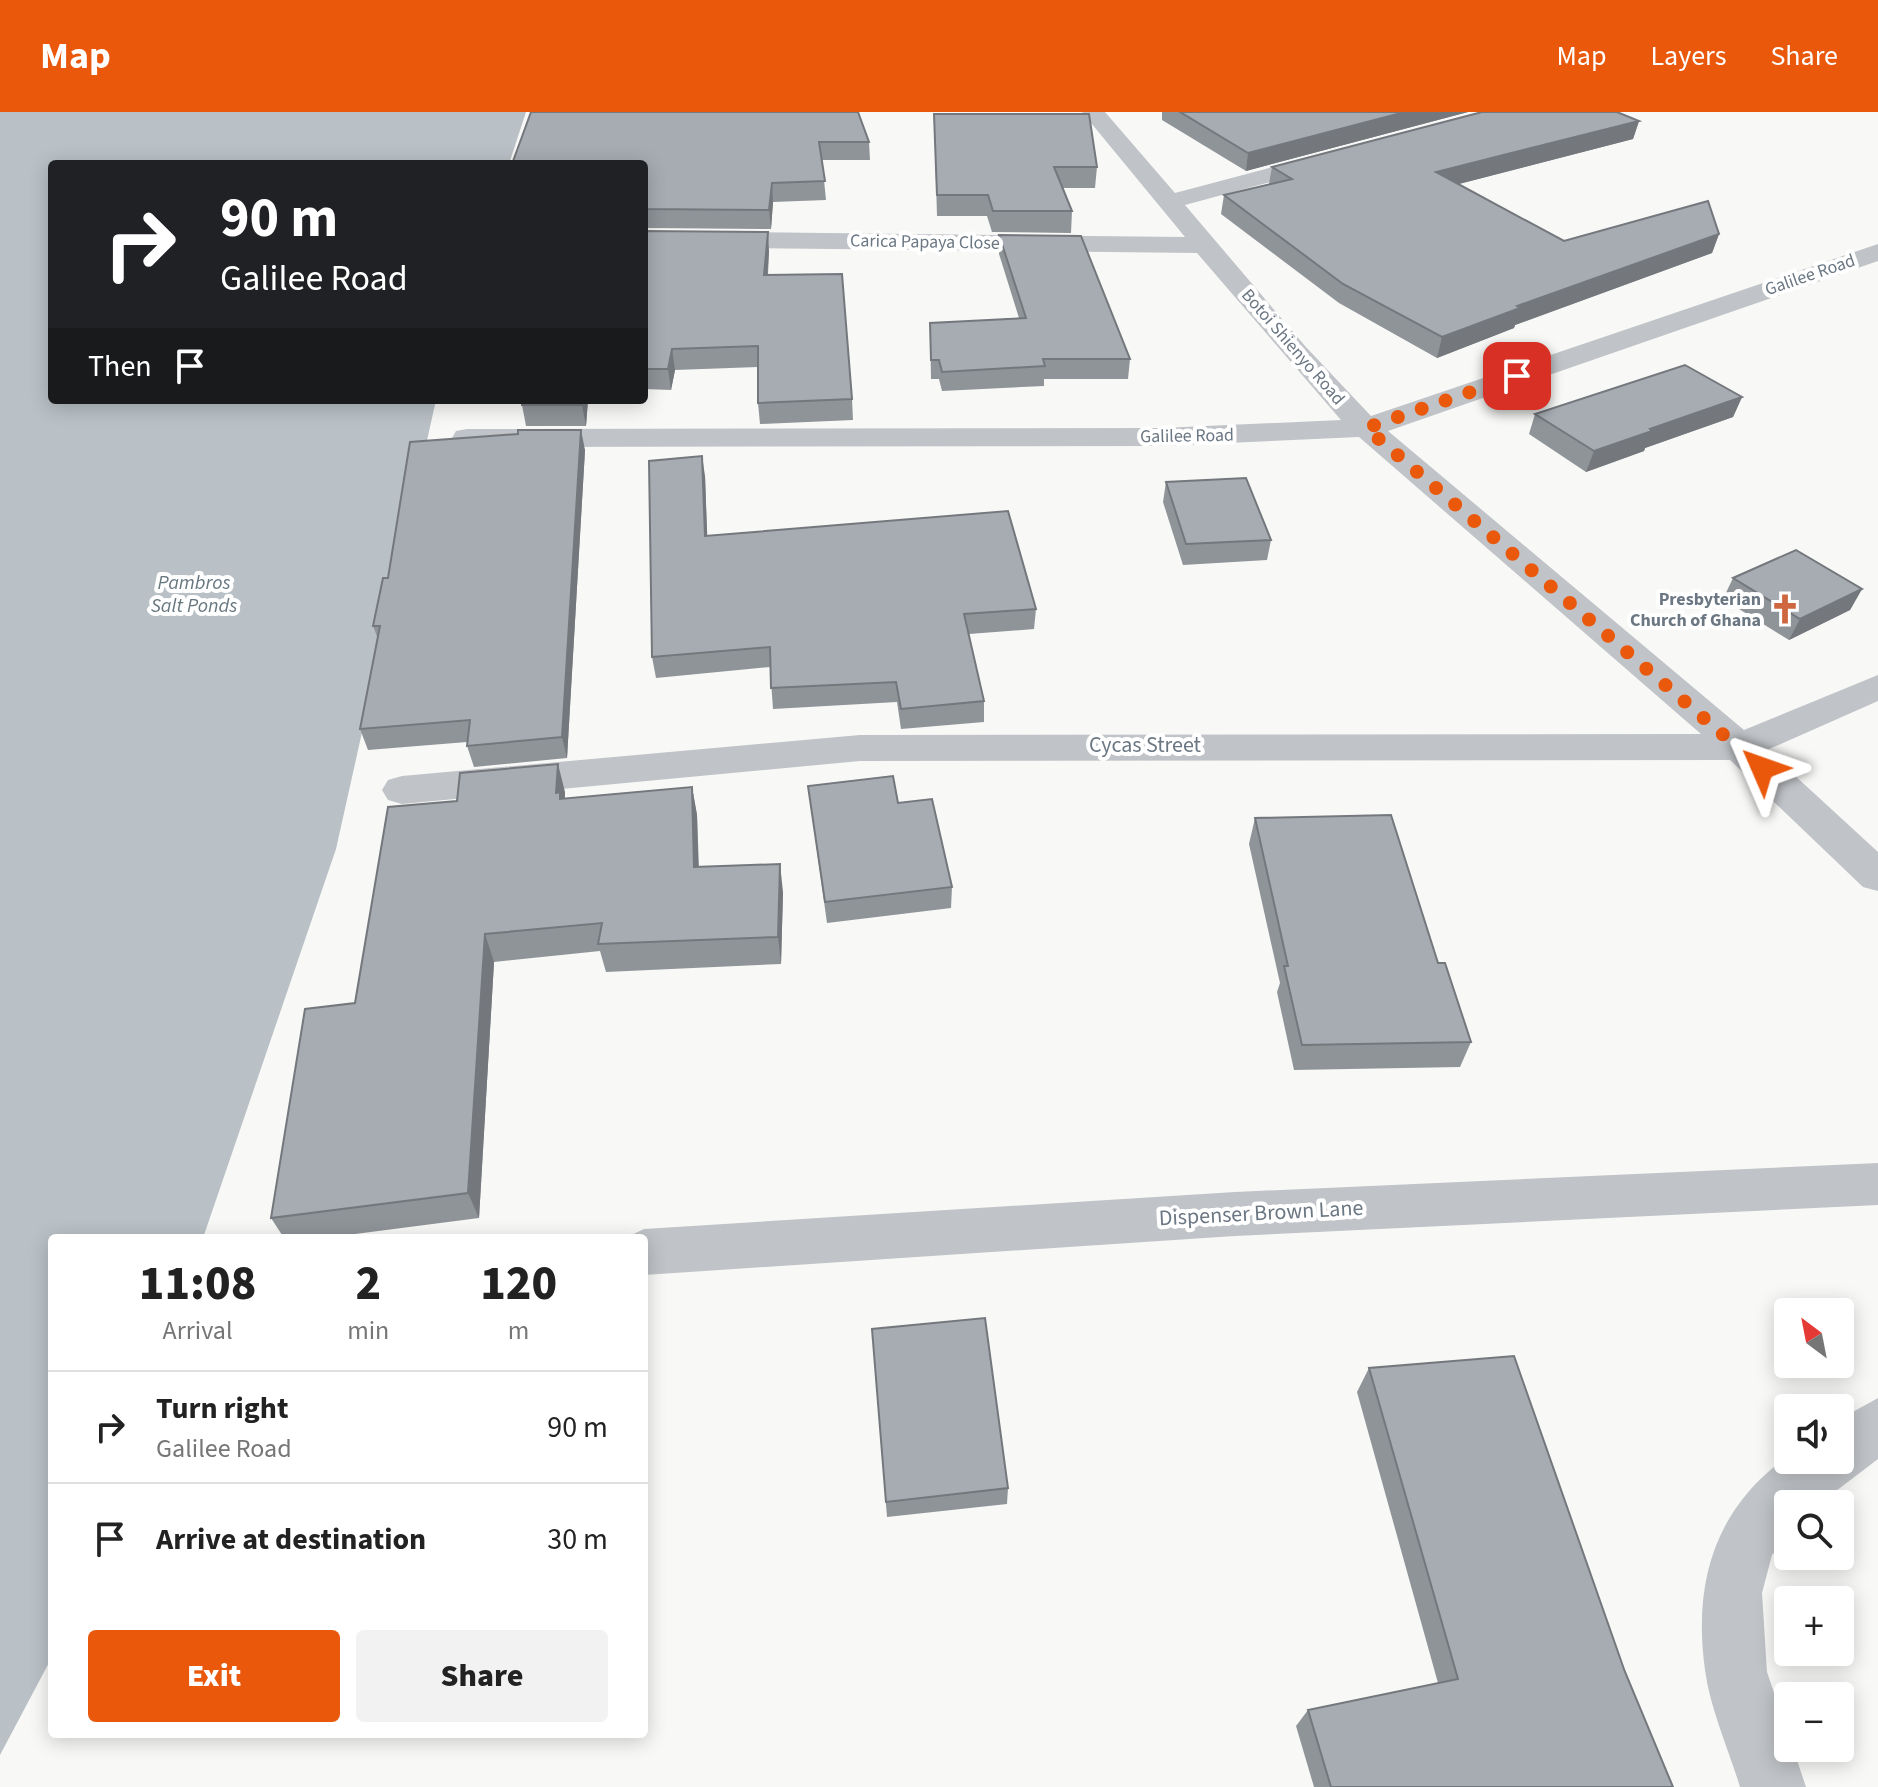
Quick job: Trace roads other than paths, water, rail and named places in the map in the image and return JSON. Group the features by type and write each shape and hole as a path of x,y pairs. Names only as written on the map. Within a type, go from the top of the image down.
{"street":[{"name":"Botoi Shienyo Road","path":"1093,112 1171,201 1319,382 1366,428 1740,747 1878,876"},
{"path":"1171,201 1354,152"},
{"name":"Carica Papaya Close","path":"648,239 1206,245"},
{"name":"Galilee Road","path":"467,438 1162,437 1366,428 1878,252"},
{"name":"Cycas Street","path":"402,790 860,748 1740,747 1878,687"},
{"name":"Dispenser Brown Lane","path":"648,1252 1266,1212 1878,1184"},
{"path":"1854,1443 1878,1425"},
{"path":"1773,1787 1736,1672 1732,1593 1747,1539 1790,1490 1812,1474"}],"water":[{"name":"Pambros Salt Ponds","path":"0,112 526,112 510,160 48,160 48,404 435,404 336,849 204,1234 48,1234 48,1665 0,1755"}],"place":[{"name":"Presbyterian Church of Ghana","path":"1785,609"}]}
